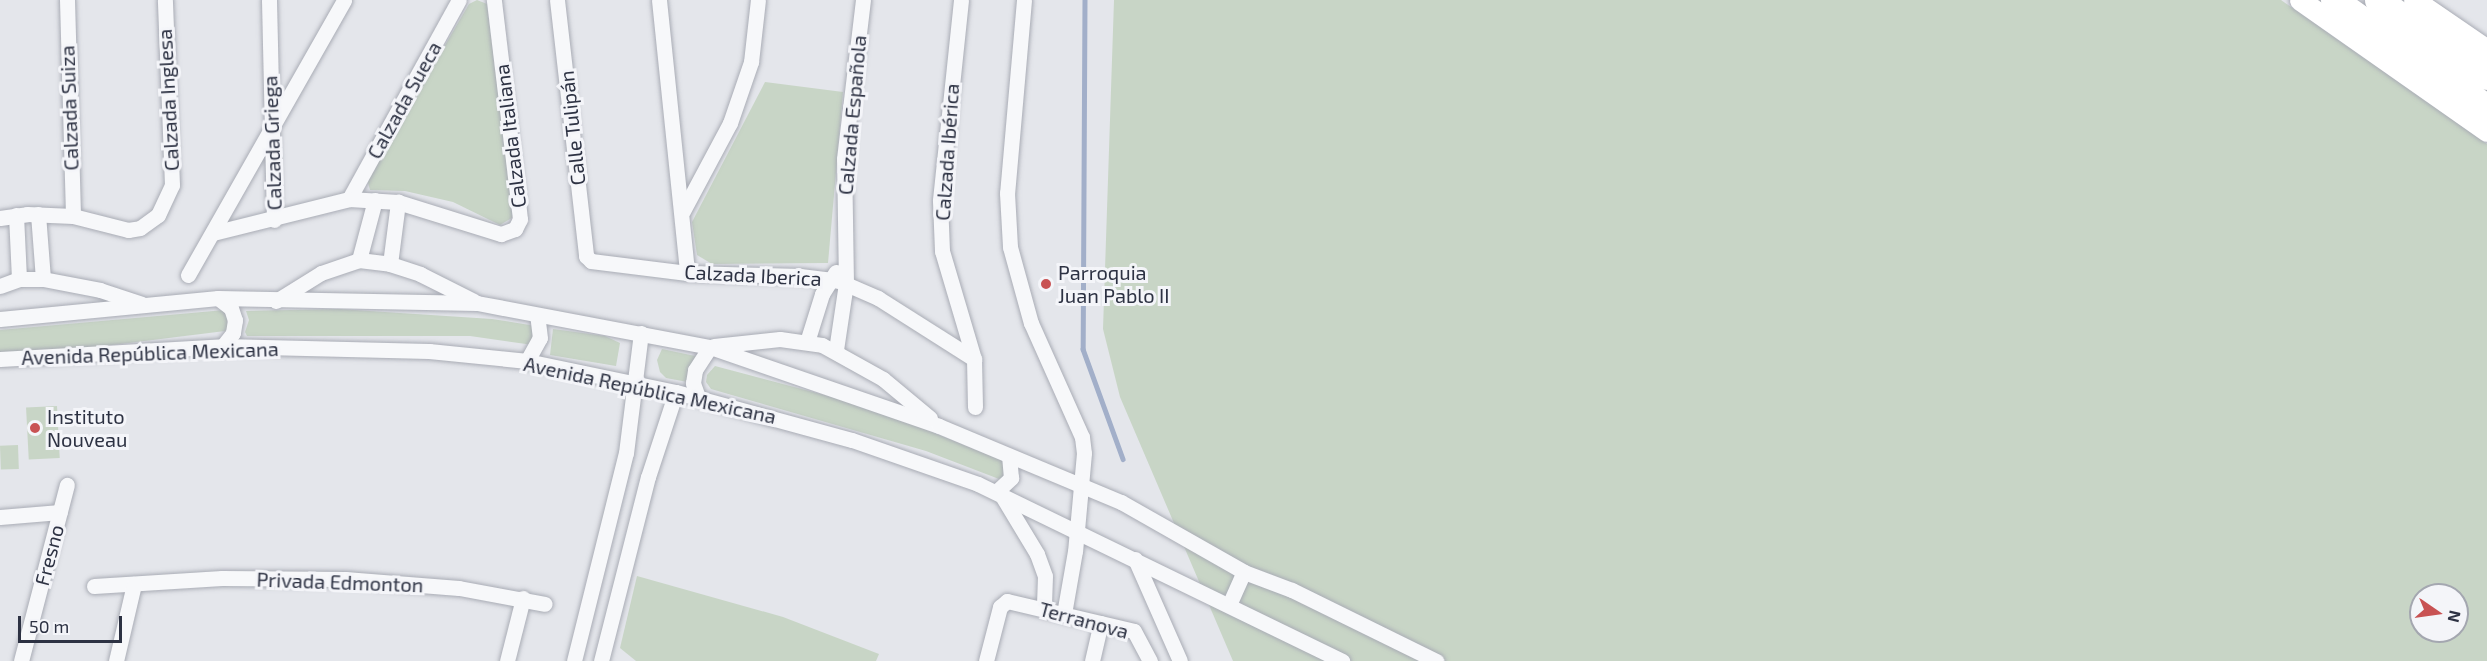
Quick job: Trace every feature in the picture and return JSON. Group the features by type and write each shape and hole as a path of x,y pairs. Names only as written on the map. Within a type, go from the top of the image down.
{"highway":[{"path":"2334,0 2487,108"},
{"path":"2378,0 2487,76"}],"street":[{"name":"Calzada Suiza","path":"67,0 73,216"},
{"name":"Calzada Inglesa","path":"0,218 38,214 73,216 128,230 150,223 166,201 172,185 165,0"},
{"name":"Calzada Griega","path":"268,0 274,220 350,199 398,202"},
{"path":"188,274 344,0"},
{"name":"Calzada Sueca","path":"350,199 459,0"},
{"name":"Calzada Italiana","path":"398,202 501,234 519,224 494,0"},
{"name":"Calle Tulipán","path":"557,0 586,256"},
{"path":"659,0 683,211 687,273"},
{"path":"683,211 730,123 752,62 758,0"},
{"name":"Calzada Española","path":"836,350 846,283 843,266 844,159 863,0"},
{"name":"Calzada Ibérica","path":"961,0 940,201 942,251 974,359 975,407"},
{"path":"1024,0 1007,193 1010,247 1031,323 1082,437 1083,487 1064,614"},
{"path":"2300,0 2487,131"},
{"path":"2414,0 2487,50"},
{"path":"359,260 369,233 375,200"},
{"path":"390,264 398,202"},
{"path":"38,214 43,279"},
{"path":"16,215 19,279"},
{"path":"213,232 274,220"},
{"name":"Calzada Iberica","path":"586,256 597,264 687,273 829,279 846,283 878,298 974,359"},
{"name":"Avenida República Mexicana","path":"276,301 321,273 359,260 390,264 477,303"},
{"path":"807,342 829,279 843,266"},
{"name":"Avenida República Mexicana","path":"0,286 19,279 43,279 100,290 145,305"},
{"path":"219,298 231,308 235,320 233,333 223,346"},
{"name":"Avenida República Mexicana","path":"0,319 219,298 276,301 477,303 710,347 939,426 1083,487 1138,511 1244,573 1292,590 1436,661"},
{"path":"527,361 540,338 537,315"},
{"path":"574,661 626,453 641,333"},
{"name":"Avenida República Mexicana","path":"710,347 749,340 807,342 836,350 882,379 939,426"},
{"name":"Avenida República Mexicana","path":"0,359 223,346 429,351 527,361 676,392 852,440 998,492 1342,661"},
{"path":"698,398 693,383 695,370 710,347"},
{"path":"606,657 648,477 676,392"},
{"path":"1009,456 1011,478 998,492 1037,554 1045,576 1044,608"},
{"name":"Fresno","path":"21,661 67,484"},
{"path":"0,517 60,512"},
{"path":"1135,559 1180,661"},
{"path":"1229,605 1244,573"},
{"name":"Privada Edmonton","path":"94,586 222,578 345,579 459,588 523,598 545,604"},
{"path":"116,661 134,584"},
{"path":"507,661 523,598"},
{"name":"Terranova","path":"986,661 1003,603 1012,601 1134,631 1150,661"},
{"path":"1092,661 1101,623"}],"green space":[{"path":"477,0 487,4 515,216 500,225 453,202 405,191 370,190 367,179 469,4"},
{"path":"1114,0 2281,0 2487,144 2487,661 1233,661 1120,397 1103,329"},
{"path":"765,82 843,92 828,263 712,264 697,255 692,222"},
{"path":"339,309 492,319 536,326 533,345 470,336 247,336 245,332 249,320 246,311"},
{"path":"225,310 232,322 225,331 64,351 0,355 0,330"},
{"path":"553,329 605,336 620,343 616,366 550,355"},
{"path":"662,349 700,357 693,383 666,378 660,372 657,360"},
{"path":"715,366 870,407 1001,460 1008,466 1008,474 999,479 926,451 711,389 706,382 707,375"},
{"path":"57,406 60,458 29,460 26,408"},
{"path":"18,445 19,469 1,470 0,446"},
{"path":"637,576 783,617 879,654 876,661 636,661 620,648"}],"waterway":[{"path":"1085,0 1083,349 1123,459"}],"place":[{"name":"Parroquia Juan Pablo II","path":"1046,284"},
{"name":"Instituto Nouveau","path":"35,428"}]}
